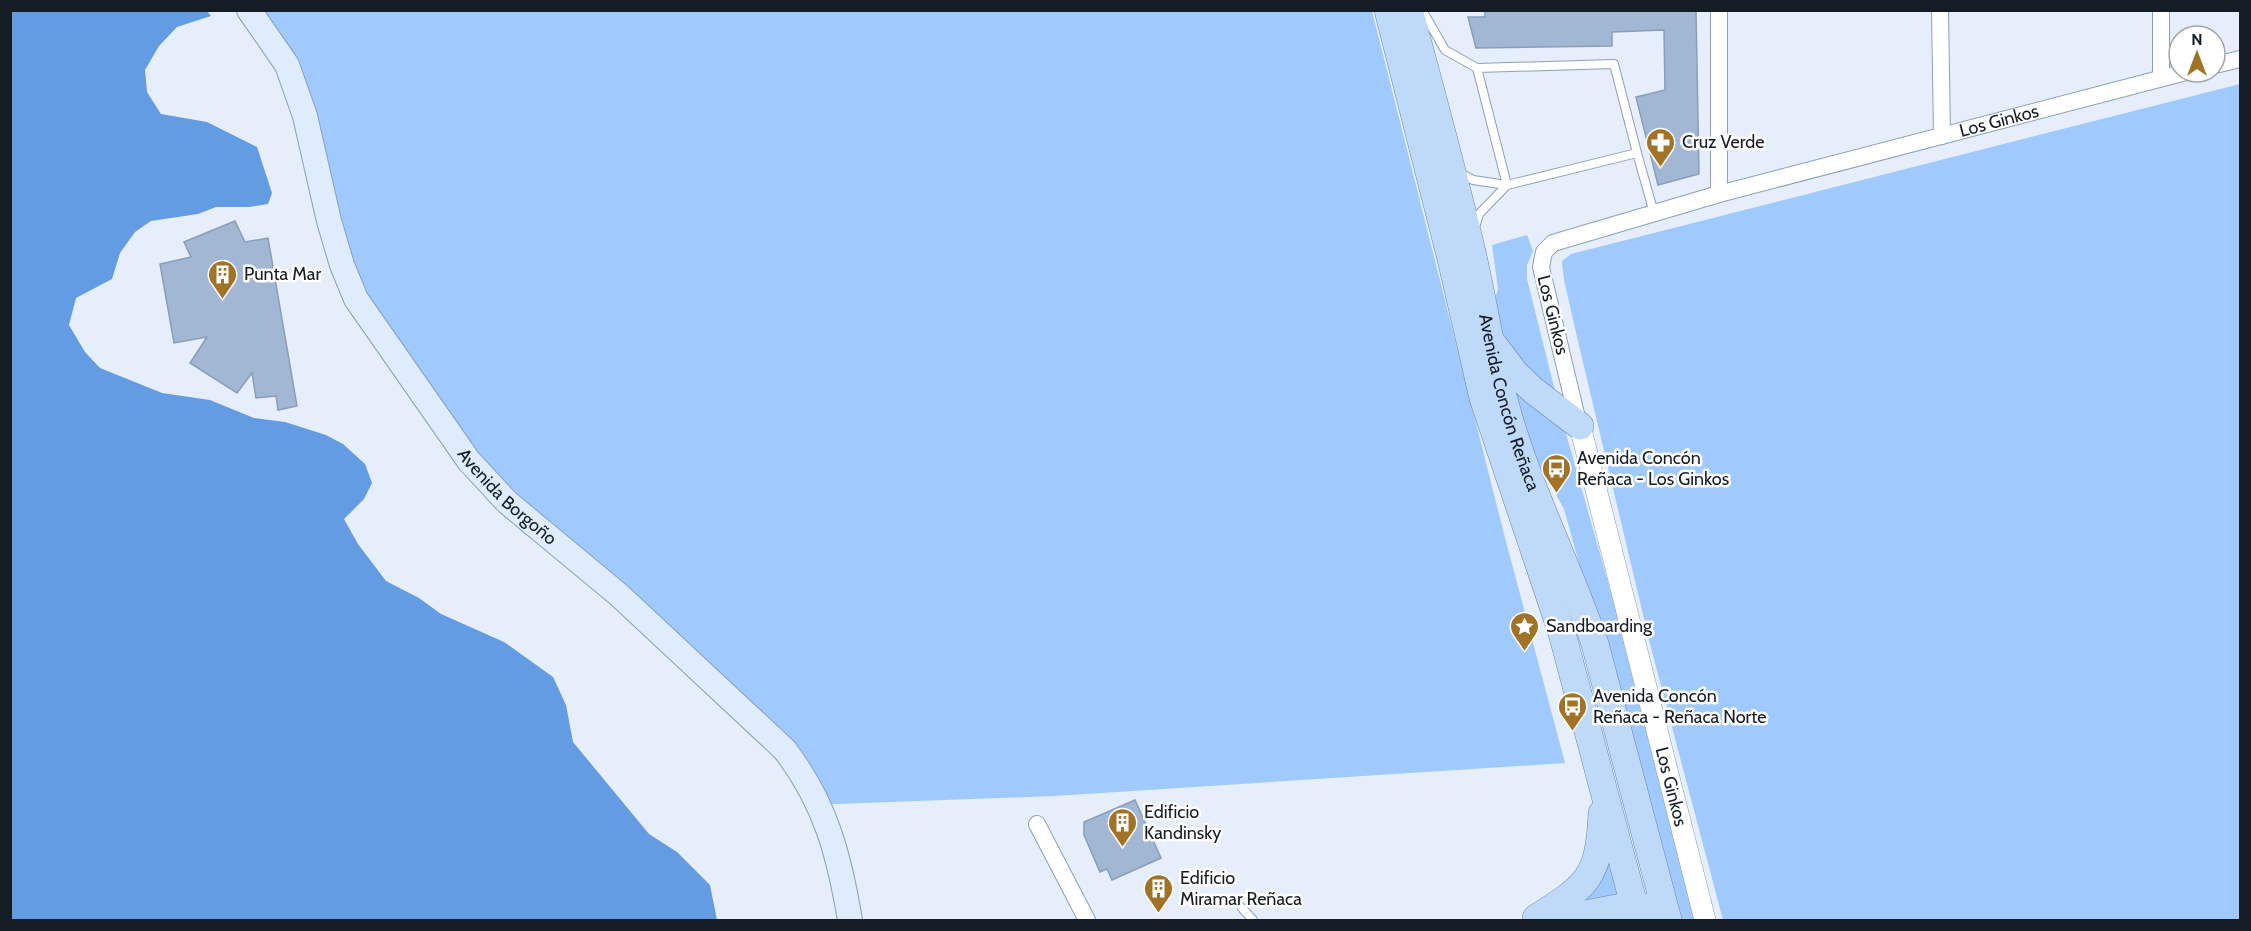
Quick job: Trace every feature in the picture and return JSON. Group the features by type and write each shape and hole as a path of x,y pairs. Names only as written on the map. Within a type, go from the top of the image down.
{"main road":[{"name":"Avenida Borgoño","path":"249,10 287,65 305,116 329,222 342,265 356,299 469,461 507,502 619,595 785,750 805,777 828,825 843,878 850,921"},
{"name":"Avenida Concón Reñaca","path":"1388,10 1472,255 1488,338 1506,409 1529,476 1580,601 1594,644 1632,786 1652,915"},
{"name":"Avenida Concón Reñaca","path":"1409,10 1483,398 1562,633 1603,788 1652,915"},
{"path":"1488,338 1515,373 1534,391 1580,426"},
{"path":"1533,920 1575,893 1584,883 1595,863 1600,851 1603,788"},
{"path":"1533,920 1652,915"}],"street":[{"path":"1719,10 1719,194"},
{"path":"1940,10 1942,136"},
{"path":"2161,10 2161,78"},
{"name":"Los Ginkos","path":"1705,921 1541,267 1544,252 1553,243 1719,194 2167,77"},
{"path":"1037,824 1087,921"}],"lane":[{"path":"1422,10 1445,50 1477,68 1614,64 1636,153 1654,213"},
{"path":"1477,68 1506,185"},
{"path":"1438,161 1473,180 1506,185 1636,153"},
{"path":"1472,255 1473,234 1479,214 1506,185"},
{"path":"1242,908 1253,921"}],"shaded area":[{"path":"11,11 207,11 211,16 177,27 159,46 145,70 147,92 161,114 207,122 257,147 272,193 268,204 249,207 216,207 198,214 151,221 135,232 120,253 112,279 76,298 69,325 85,352 100,368 162,393 210,400 254,418 285,422 326,435 343,444 365,464 372,483 364,499 344,519 358,544 386,581 419,598 441,614 504,642 553,677 566,705 573,742 649,834 677,852 710,885 717,920 11,920"},
{"path":"255,11 1372,11 1504,534 1565,763 1055,796 810,805 797,785 770,753 613,602 521,531 500,510 370,335 312,164"},
{"path":"2240,84 2240,920 1723,920 1650,644 1577,337 1562,261 1571,254"},
{"path":"1527,235 1533,251 1527,265 1527,279 1558,403 1502,348 1492,309 1498,289 1492,245"},
{"path":"1508,378 1565,430 1619,621 1695,920 1678,920 1564,509 1532,451"},
{"path":"1609,857 1621,896 1564,913"}],"building":[{"path":"1485,10 1696,10 1699,174 1658,185 1636,97 1665,90 1664,30 1612,32 1612,46 1476,48 1468,17 1485,17"},
{"name":"Punta Mar","path":"235,221 245,242 268,238 297,406 278,410 276,396 256,398 252,373 237,393 190,363 207,337 174,343 160,264 191,257 184,242"},
{"name":"Edificio Kandinsky","path":"1135,800 1161,858 1112,880 1107,869 1100,872 1084,835 1084,822"}],"place":[{"name":"Cruz Verde","path":"1661,168"},
{"name":"Punta Mar","path":"223,300"},
{"name":"Avenida Concón Reñaca - Los Ginkos","path":"1556,494"},
{"name":"Sandboarding","path":"1525,652"},
{"name":"Avenida Concón Reñaca - Reñaca Norte","path":"1572,732"},
{"name":"Edificio Kandinsky","path":"1123,848"},
{"name":"Edificio Miramar Reñaca","path":"1159,914"}]}
